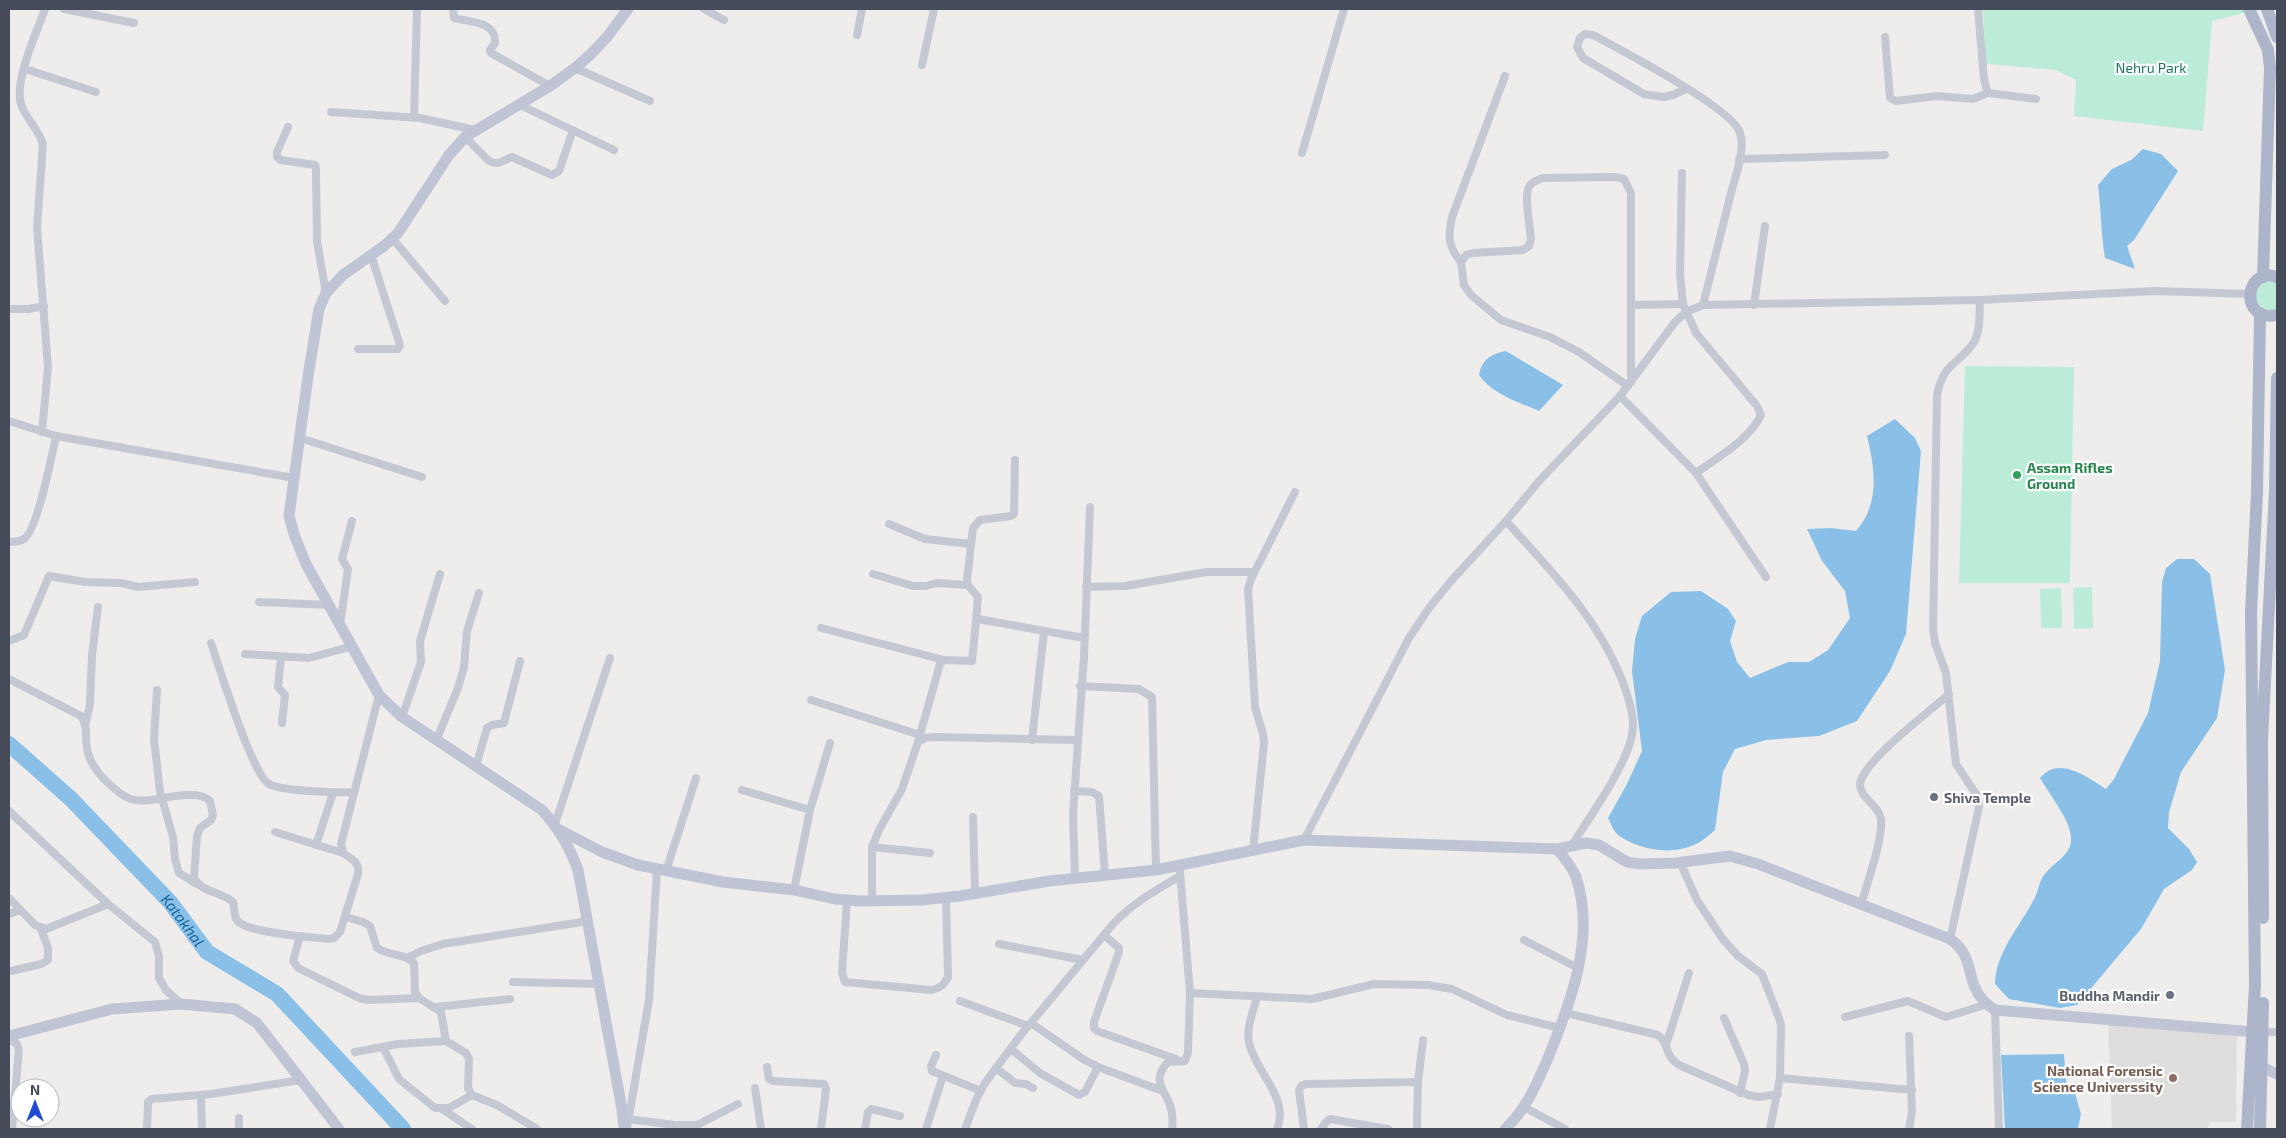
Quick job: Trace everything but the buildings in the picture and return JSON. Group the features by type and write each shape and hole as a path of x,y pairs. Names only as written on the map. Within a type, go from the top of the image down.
{"main road":[{"path":"2249,9 2268,50 2270,68 2263,277"},
{"path":"2267,9 2277,37"},
{"path":"2277,277 2263,277 2255,282 2250,294 2253,307 2260,313 2270,316 2277,315"},
{"path":"2260,313 2257,493 2250,612 2258,1032 2262,1067 2260,1129"},
{"path":"2248,1129 2258,1032 2262,740 2274,566 2277,378"}],"street":[{"path":"42,432 48,367 37,228 38,188 43,144 39,132 22,108 20,100 25,69 45,9"},
{"path":"64,9 134,23"},
{"path":"414,117 417,9"},
{"path":"453,9 454,18 483,24 493,33 495,43 490,50 491,54 550,86"},
{"path":"626,1126 578,870 570,847 557,827 542,810 402,717 379,695 306,564 289,516 308,376 320,309 326,293 343,275 392,238 413,212 449,155 465,138 475,130 550,86 575,68 607,37 628,9"},
{"path":"704,9 724,20"},
{"path":"857,35 862,9"},
{"path":"922,65 934,9"},
{"path":"1302,153 1344,9"},
{"path":"1978,9 1984,80 1988,93"},
{"path":"1686,88 1673,95 1663,97 1644,94 1583,58 1577,47 1580,38 1585,34 1592,35 1637,58 1686,88 1736,125 1741,142 1739,159 1703,305"},
{"path":"1884,37 1890,98 1896,101 1937,96 1973,99 1988,93 2036,99"},
{"path":"575,68 650,101"},
{"path":"25,69 96,92"},
{"path":"1505,76 1452,217 1448,234 1450,244 1461,262 1464,285 1472,295 1501,320 1550,337 1579,352 1630,384"},
{"path":"518,104 614,150"},
{"path":"331,112 414,117 475,130"},
{"path":"288,127 277,152 277,157 280,160 314,165 316,169 317,241 326,293"},
{"path":"465,138 494,164 502,163 512,157 552,175 559,171 572,130"},
{"path":"1739,159 1884,155"},
{"path":"1682,173 1680,275 1684,308 1696,333 1758,406 1761,415 1756,424 1728,450 1696,473"},
{"path":"1461,262 1466,255 1473,252 1523,250 1529,246 1531,239 1528,195 1529,187 1535,181 1543,178 1615,177 1624,179 1631,193 1632,306 1630,384"},
{"path":"1754,305 1765,226"},
{"path":"392,238 445,301"},
{"path":"358,349 392,350 398,349 400,346 371,255"},
{"path":"1632,306 1684,308 1703,305 1980,300 2155,291 2250,294"},
{"path":"1950,939 1979,807 1973,789 1956,764 1950,694 1946,673 1935,643 1932,615 1937,395 1940,379 1948,367 1974,342 1979,329 1980,300"},
{"path":"9,308 28,309 44,306"},
{"path":"1304,840 1409,638 1428,608 1540,480 1620,396 1684,308"},
{"path":"1620,396 1696,473 1766,577"},
{"path":"9,420 56,436 294,478"},
{"path":"9,542 25,539 30,533 38,510 56,436"},
{"path":"300,438 422,478"},
{"path":"821,628 944,660 972,661 978,597 968,585 967,572 973,528 980,520 1014,514 1015,460"},
{"path":"1253,850 1264,743 1255,707 1247,599 1249,584 1254,572 1295,492"},
{"path":"1075,877 1074,791 1090,508"},
{"path":"340,625 348,569 342,559 352,521"},
{"path":"1506,521 1587,614 1613,659 1634,721 1632,738 1624,759 1572,845"},
{"path":"888,524 924,539 971,544"},
{"path":"1086,586 1125,586 1206,572 1254,572"},
{"path":"402,717 422,662 420,641 440,574"},
{"path":"874,574 913,586 926,586 937,582 968,585"},
{"path":"9,641 24,635 49,576 85,582 120,583 138,587 195,582"},
{"path":"436,740 458,688 464,667 467,631 478,593"},
{"path":"258,602 329,605"},
{"path":"98,607 92,655 90,704 86,722 87,752 102,777 130,799 140,801 192,795 210,801 213,807 212,820 200,828 198,836 194,878 197,884"},
{"path":"976,621 982,619 1084,638"},
{"path":"1032,740 1044,631"},
{"path":"211,642 235,711 264,780 275,786 333,793 354,792"},
{"path":"245,654 281,658 321,656 352,646"},
{"path":"281,658 278,687 285,695 282,723"},
{"path":"557,827 610,658"},
{"path":"872,900 872,847 902,789 940,664 944,660"},
{"path":"476,766 487,728 504,723 520,662"},
{"path":"9,679 67,707 81,716 86,722"},
{"path":"1080,686 1139,689 1152,697 1156,870"},
{"path":"157,690 154,739 161,799 174,837 175,859 179,873 202,889 227,897 233,902 235,918 239,923 300,936 334,938 340,932 346,917 359,868 355,861 343,854 275,832"},
{"path":"1861,905 1877,846 1881,821 1879,810 1863,793 1860,786 1861,780 1880,754 1950,694"},
{"path":"343,854 342,844 379,695"},
{"path":"811,700 919,738 1077,740"},
{"path":"794,890 810,810 830,743"},
{"path":"626,1126 649,1000 662,870 696,778"},
{"path":"742,790 810,810"},
{"path":"1074,791 1092,792 1099,796 1105,874"},
{"path":"316,845 333,793"},
{"path":"9,811 108,904 155,942 160,956 159,978 166,990 181,1004"},
{"path":"973,817 975,893"},
{"path":"557,827 621,861 723,882 794,890 847,900 946,897 1075,877 1156,870 1180,871 1253,850 1304,840 1557,849 1586,843 1599,845 1627,862 1640,864 1680,862 1730,856 1745,859 1950,939 1962,947 1982,1000 1992,1007"},
{"path":"872,847 930,853"},
{"path":"1505,1129 1524,1107 1537,1082 1566,1012 1578,968 1582,939 1580,894 1575,875 1557,849"},
{"path":"1680,862 1697,900 1722,938 1738,956 1762,974 1766,980 1781,1025 1780,1078 1770,1129"},
{"path":"966,1129 970,1113 996,1068 1083,960 1126,910 1180,871"},
{"path":"1172,1129 1170,1105 1160,1090 1160,1079 1164,1065 1172,1060 1185,1060 1188,1053 1190,992 1180,871"},
{"path":"847,900 842,973 846,982 931,990 939,989 948,977 946,897"},
{"path":"9,898 41,929 48,948 48,960 41,964 11,971"},
{"path":"41,929 53,927 108,904"},
{"path":"9,914 20,910"},
{"path":"346,917 370,926 377,948 382,952 409,957 414,962 414,985 419,998"},
{"path":"409,957 443,944 588,921"},
{"path":"1104,935 1119,948 1119,952 1094,1022 1094,1028 1097,1031 1180,1061"},
{"path":"300,936 293,961 298,968 359,998 377,1000 419,998 442,1012 446,1041"},
{"path":"1524,940 1578,968"},
{"path":"999,944 1083,960"},
{"path":"1666,1047 1689,973"},
{"path":"513,982 600,984"},
{"path":"1190,992 1312,999 1374,984 1428,985 1460,992 1507,1015 1560,1028"},
{"path":"1257,997 1250,1026 1250,1044 1264,1078 1276,1096 1280,1108 1280,1119 1276,1129"},
{"path":"436,1007 510,999"},
{"path":"960,1001 1030,1024 1098,1067 1160,1090"},
{"path":"1845,1017 1901,1002 1918,1004 1946,1017 1992,1007 2258,1032 2277,1032"},
{"path":"9,1036 112,1009 181,1004 235,1009 258,1023 339,1129"},
{"path":"1992,1007 2000,1129"},
{"path":"1566,1012 1658,1035 1664,1039 1670,1059 1740,1093 1758,1097 1778,1094"},
{"path":"1724,1018 1744,1064 1745,1071 1740,1093"},
{"path":"1908,1129 1912,1112 1909,1036"},
{"path":"9,1040 16,1043 19,1049 12,1129"},
{"path":"1417,1129 1418,1082 1423,1040"},
{"path":"355,1052 412,1042 446,1041 466,1053 468,1059 468,1088 472,1095 498,1105 537,1129"},
{"path":"383,1047 399,1079 435,1108 442,1109 458,1104 472,1095"},
{"path":"1010,1049 1040,1073 1079,1095 1085,1092 1098,1067"},
{"path":"936,1056 930,1066 932,1070 981,1091"},
{"path":"767,1067 769,1079 824,1084 826,1089 821,1129"},
{"path":"2262,1067 2277,1074"},
{"path":"996,1068 1015,1083 1026,1084 1033,1088"},
{"path":"926,1129 943,1076"},
{"path":"1780,1078 1912,1090"},
{"path":"147,1129 148,1102 152,1099 201,1095 301,1080"},
{"path":"1304,1129 1299,1090 1301,1086 1306,1084 1418,1082"},
{"path":"755,1088 760,1129"},
{"path":"201,1095 202,1129"},
{"path":"626,1126 697,1125 738,1104"},
{"path":"1524,1107 1565,1129"},
{"path":"442,1109 472,1129"},
{"path":"865,1129 868,1112 871,1110 900,1116"},
{"path":"239,1118 239,1129"},
{"path":"1321,1129 1327,1120 1388,1129"}],"shaded area":[{"name":"National Forensic Science Universsity","path":"2108,1024 2237,1035 2236,1122 2210,1122 2207,1129 2112,1129"}],"green space":[{"name":"Nehru Park","path":"1983,9 2245,9 2247,12 2212,21 2203,131 2074,116 2076,80 2056,70 1986,64"},
{"path":"2277,278 2277,312 2266,309 2258,304 2256,296 2260,284"},
{"name":"Assam Rifles Ground","path":"1965,366 2074,367 2070,583 1959,583"},
{"path":"2092,587 2093,628 2074,629 2073,588"},
{"path":"2061,588 2062,628 2041,628 2040,589"}],"water":[{"path":"2143,149 2161,154 2178,171 2134,240 2127,246 2135,269 2105,258 2098,185 2112,169 2131,160"},
{"path":"1506,351 1563,385 1539,411 1498,392 1484,382 1479,375 1482,365 1488,358"},
{"path":"1895,419 1915,438 1921,451 1906,634 1890,671 1857,721 1819,736 1766,740 1735,749 1723,772 1715,830 1704,840 1696,844 1677,850 1656,850 1646,848 1618,835 1608,818 1627,784 1642,751 1632,671 1635,639 1642,616 1671,592 1701,591 1728,609 1736,621 1730,641 1737,662 1750,678 1788,662 1809,662 1828,650 1850,618 1845,591 1822,561 1807,529 1831,528 1856,531 1864,521 1869,509 1874,486 1867,436"},
{"path":"2177,559 2194,559 2210,574 2225,670 2217,718 2181,772 2169,812 2168,828 2189,849 2197,862 2192,870 2164,889 2141,929 2077,1005 2060,1008 2009,999 1995,984 2000,960 2036,895 2043,876 2066,854 2071,844 2070,831 2067,824 2040,778 2048,771 2064,768 2082,774 2106,789 2114,779 2148,713 2160,661 2162,582 2166,568"},
{"path":"2064,1054 2067,1092 2075,1093 2081,1114 2078,1129 2005,1129 2001,1055"}],"waterway":[{"name":"Katakhal","path":"9,744 71,799 170,902 207,952 277,994 403,1129"}],"place":[{"name":"Assam Rifles Ground","path":"2017,475"},
{"name":"Shiva Temple","path":"1934,797"},
{"name":"Buddha Mandir","path":"2170,995"},
{"name":"National Forensic Science Universsity","path":"2173,1078"}]}
